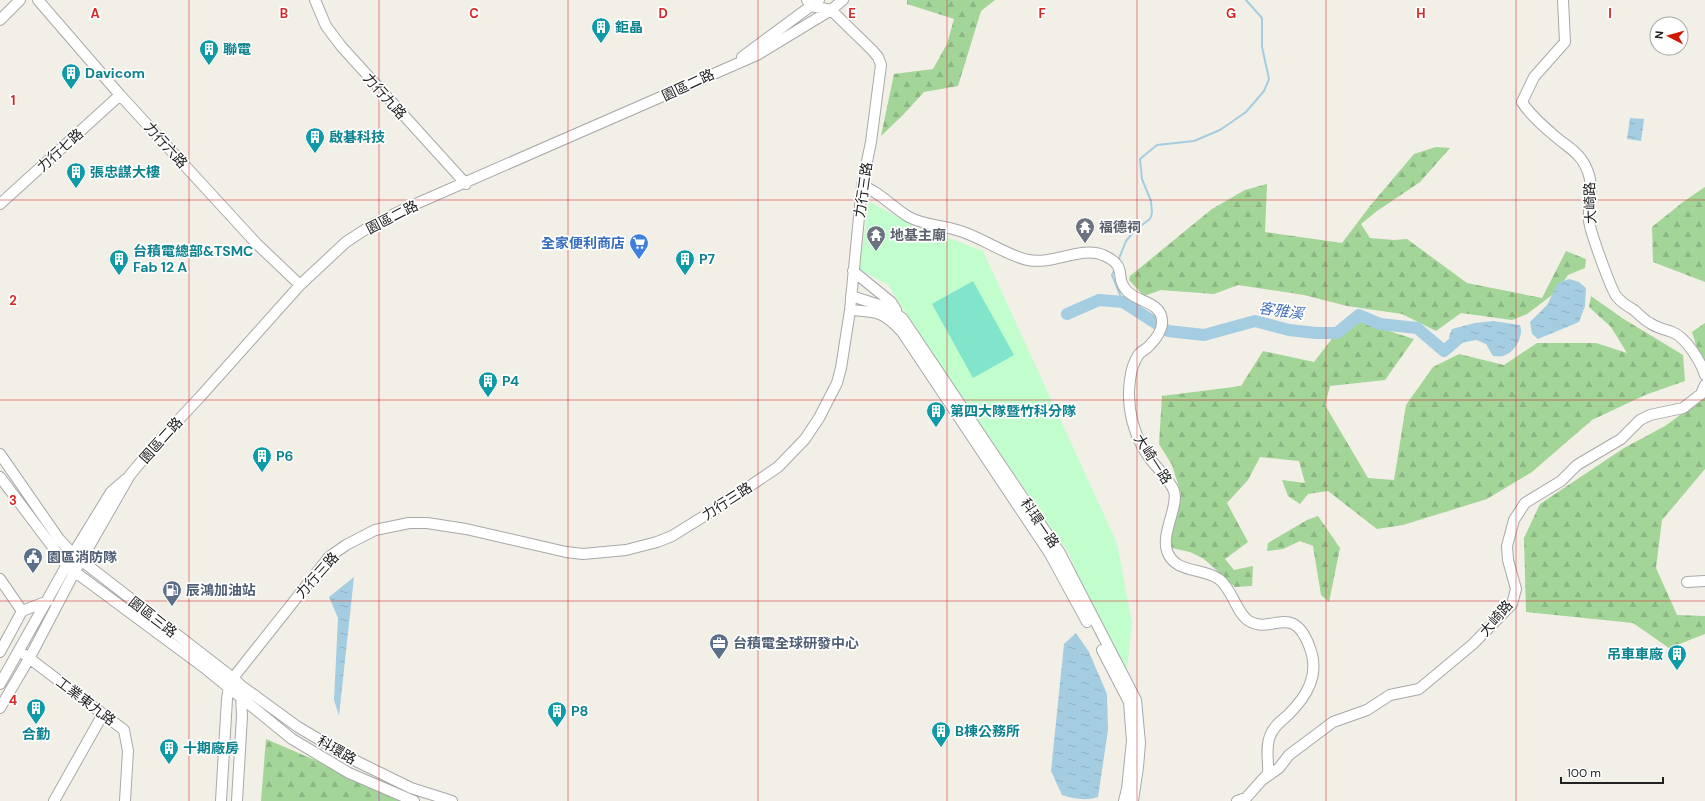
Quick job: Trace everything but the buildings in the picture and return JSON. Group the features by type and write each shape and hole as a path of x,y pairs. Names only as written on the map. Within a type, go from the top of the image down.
{"street":[{"path":"0,20 20,0"},
{"name":"力行六路","path":"38,0 120,95 256,243 300,284"},
{"name":"力行九路","path":"315,0 326,26 341,46 466,184"},
{"name":"力行三路","path":"231,683 329,557 346,545 375,530 409,523 427,523 466,529 566,552 583,554 637,548 672,536 722,505 778,467 805,439 819,418 837,382 850,310 862,186 871,142 880,65 878,57 872,50 831,10 828,0"},
{"name":"園區二路","path":"0,708 30,657 71,569 73,554 111,492 130,475 155,445 200,397 300,284 346,242 372,226 411,206 466,184 757,55 831,10 843,0"},
{"name":"大崎路","path":"1563,0 1565,42 1534,77 1522,102 1550,132 1579,155 1589,174 1589,221 1613,293 1625,305 1649,323 1666,331 1673,332 1679,337 1691,349 1705,375"},
{"path":"813,2 831,10"},
{"name":"園區二路","path":"730,66 813,2"},
{"name":"力行七路","path":"0,204 120,95"},
{"name":"大崎一路","path":"862,186 870,189 894,208 914,220 962,231 1020,258 1043,261 1082,253 1100,254 1116,262 1120,267 1121,279 1126,290 1155,307 1162,320 1160,332 1133,364 1130,380 1129,400 1134,430 1149,457 1175,492 1166,542 1170,557 1179,566 1210,574 1218,579 1231,593 1242,615 1247,620 1259,624 1282,622 1298,626 1308,642 1314,659 1314,676 1309,688 1301,700 1270,735 1268,745 1268,774 1262,780"},
{"path":"853,271 891,302 900,315"},
{"name":"科環一路","path":"851,296 877,303 900,315 1060,553 1136,700 1140,743 1133,801"},
{"name":"科環一路","path":"850,310 884,315 902,332 1050,554 1129,702 1132,741 1127,789 1124,801"},
{"name":"大崎路","path":"1237,801 1246,798 1262,780 1279,768 1289,755 1333,722 1367,710 1390,695 1419,689 1473,644 1512,604 1516,589 1508,560 1507,546 1514,520 1524,503 1561,481 1578,465 1621,439 1640,420 1650,415 1683,408 1701,394 1705,385"},
{"name":"園區三路","path":"0,454 59,539 73,554 231,683"},
{"name":"園區二路","path":"0,684 48,601 71,569 81,561 130,475"},
{"name":"園區三路","path":"0,477 71,569 231,683"},
{"path":"0,579 22,611"},
{"path":"1687,582 1705,580"},
{"path":"0,652 22,611 48,601"},
{"name":"工業東九路","path":"19,651 30,657 124,730 128,751 124,801"},
{"path":"237,801 242,716 241,693 244,666"},
{"path":"221,801 227,699 231,683"},
{"name":"科環路","path":"231,683 258,710 292,739 349,773 414,801"},
{"name":"科環路","path":"241,693 354,760 411,788 452,801"},
{"path":"242,716 246,709 254,708 258,710"},
{"path":"54,801 103,714"}],"green space":[{"path":"907,0 995,0 981,11 958,86 924,92 881,136 894,74 933,69 947,44 954,19 907,4"},
{"path":"1436,147 1450,148 1420,182 1377,211 1361,224 1370,238 1394,240 1407,239 1467,283 1542,298 1566,251 1586,259 1585,268 1568,275 1556,292 1527,314 1512,320 1461,313 1436,331 1402,314 1347,306 1304,295 1238,285 1214,294 1161,290 1144,296 1129,280 1130,276 1212,209 1245,190 1267,184 1265,232 1342,243 1370,206 1414,154"},
{"path":"1705,187 1705,282 1653,262 1652,227 1683,202"},
{"path":"869,201 913,226 983,251 1117,543 1132,623 1126,679 1092,609 1069,554 919,335 888,285 859,269"},
{"path":"973,281 1014,355 973,378 932,304"},
{"path":"1591,296 1622,318 1683,355 1685,381 1645,395 1592,420 1532,472 1487,499 1403,525 1377,529 1328,491 1308,494 1300,504 1288,496 1282,480 1305,483 1299,461 1260,457 1248,480 1227,503 1248,542 1225,559 1234,570 1253,566 1252,586 1235,587 1204,559 1190,552 1172,548 1171,522 1181,494 1172,465 1159,444 1162,396 1241,386 1263,351 1314,362 1348,318 1414,339 1385,380 1330,386 1325,405 1368,478 1394,480 1406,405 1433,367 1459,354 1504,365 1537,343 1596,343 1627,353 1611,327 1589,307"},
{"path":"1705,323 1705,363 1696,345 1692,332"},
{"path":"1705,397 1705,469 1662,520 1656,568 1677,615 1705,616 1705,634 1669,648 1633,623 1526,612 1524,538 1540,504 1624,448 1665,426"},
{"path":"1318,516 1340,548 1329,602 1321,595 1313,546 1300,541 1283,549 1267,551 1268,543 1307,520"},
{"path":"266,739 410,801 261,801"}],"water":[{"path":"1630,118 1644,119 1641,141 1627,139"},
{"path":"1569,279 1579,282 1586,288 1585,306 1579,322 1538,339 1532,334 1530,322 1547,305 1558,283"},
{"path":"1493,321 1520,325 1521,334 1518,344 1507,354 1502,356 1493,356 1486,344 1476,340 1451,345 1449,336 1452,329 1475,323"},
{"path":"354,577 339,716 334,700 338,618 329,597"},
{"path":"1076,633 1089,652 1107,694 1108,730 1098,797 1089,799 1062,795 1051,771 1064,644"}],"waterway":[{"path":"1118,261 1126,241 1135,230 1150,219 1152,213 1151,201 1142,179 1140,159 1157,145 1194,141 1220,130 1246,112 1264,91 1269,79 1262,47 1262,18 1246,0"},
{"path":"1115,269 1112,275 1123,302"},
{"name":"客雅溪","path":"1067,314 1099,300 1123,302 1168,331 1204,335 1255,321 1289,330 1316,333 1337,333 1359,315 1380,324 1417,328 1444,351 1458,339"},
{"path":"378,801 380,790"}],"place":[{"name":"鉅晶","path":"601,44"},
{"name":"聯電","path":"209,66"},
{"name":"Davicom","path":"71,90"},
{"name":"啟碁科技","path":"315,154"},
{"name":"張忠謀大樓","path":"76,189"},
{"name":"福德祠","path":"1085,244"},
{"name":"地基主廟","path":"876,252"},
{"name":"全家便利商店","path":"639,260"},
{"name":"台積電總部&TSMC Fab 12 A","path":"119,276"},
{"name":"P7","path":"685,276"},
{"name":"P4","path":"488,398"},
{"name":"第四大隊暨竹科分隊","path":"936,428"},
{"name":"P6","path":"262,473"},
{"name":"園區消防隊","path":"33,574"},
{"name":"辰鴻加油站","path":"172,607"},
{"name":"台積電全球研發中心","path":"719,660"},
{"name":"吊車車廠","path":"1677,671"},
{"name":"合勤","path":"36,725"},
{"name":"P8","path":"557,728"},
{"name":"B棟公務所","path":"941,748"},
{"name":"十期廠房","path":"169,765"}]}
